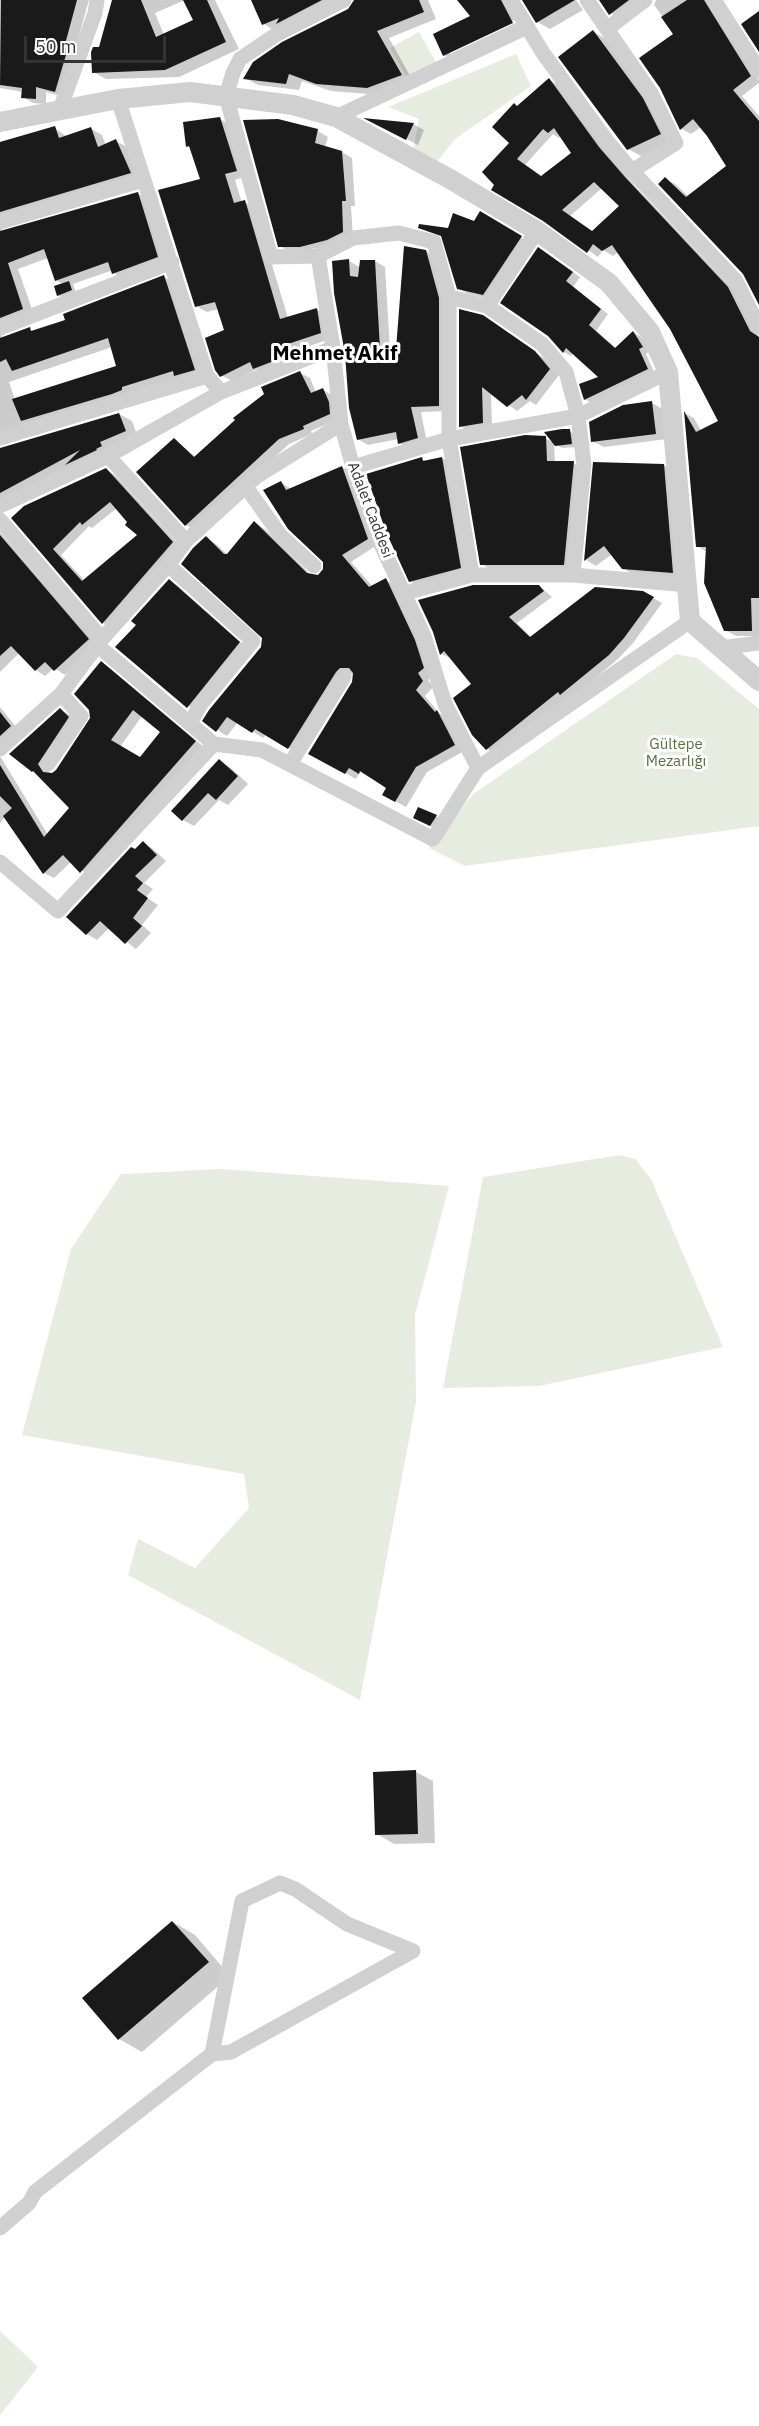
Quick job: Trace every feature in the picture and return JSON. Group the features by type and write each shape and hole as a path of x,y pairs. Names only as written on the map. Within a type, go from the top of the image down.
{"street":[{"path":"60,109 95,13 97,0"},
{"path":"344,0 277,33 240,59 226,96 271,257 318,256 353,238 399,233 434,242 448,297 449,439 472,575"},
{"path":"511,0 543,53 632,171 736,281 759,327"},
{"path":"587,0 651,93 676,143 632,171"},
{"path":"607,29 645,0"},
{"path":"714,0 759,70"},
{"path":"336,117 527,27"},
{"path":"0,122 118,99 190,92 293,105 336,117 450,179 537,231 609,283 650,332 668,372 690,621 759,681"},
{"path":"118,99 207,376 221,392"},
{"path":"0,222 143,180"},
{"path":"487,306 537,231"},
{"name":"Adalet Caddesi","path":"318,256 333,348 341,424 353,467 377,536 424,636 445,704 478,768"},
{"path":"0,328 172,262"},
{"path":"448,297 487,306 542,344 566,372 578,416 584,465 573,575"},
{"path":"0,506 108,456 221,392 333,348"},
{"path":"353,467 449,439 578,416 668,372"},
{"path":"0,438 207,376"},
{"path":"0,749 61,694 99,642 168,565 186,541 256,477 341,424"},
{"path":"108,456 186,541"},
{"path":"246,487 281,536 314,566"},
{"path":"0,520 99,642 214,744 262,750 432,839 478,768 690,621"},
{"path":"168,565 253,641 201,704 190,723"},
{"path":"405,593 472,575 573,575 688,585"},
{"path":"720,648 759,643"},
{"path":"290,764 344,677"},
{"path":"48,764 81,716 61,694"},
{"path":"0,862 58,911 214,744"},
{"path":"0,2228 28,2203 35,2192 212,2054 231,2052 412,1952 347,1923 295,1889 280,1883 242,1901 212,2054"}],"green space":[{"path":"419,32 436,62 407,78 390,48"},
{"path":"516,54 531,86 455,139 436,163 413,151 419,119 388,107"},
{"name":"Gültepe Mezarlığı","path":"676,654 697,658 759,709 759,826 465,866 429,848 472,795"},
{"path":"620,1155 635,1159 651,1179 723,1347 539,1386 443,1388 483,1177"},
{"path":"220,1169 449,1186 415,1315 416,1402 360,1700 128,1575 138,1539 195,1568 249,1508 244,1474 22,1435 71,1249 121,1174"},
{"path":"0,2331 38,2367 0,2415"}],"building":[{"path":"1,0 77,0 64,48 68,48 55,92 36,87 36,99 21,98 22,88 0,85"},
{"path":"112,0 141,0 156,37 193,20 183,0 207,0 226,42 165,70 92,73 91,52 93,47 99,47"},
{"path":"251,0 322,0 276,24 279,18 262,25"},
{"path":"354,0 419,0 424,12 377,31 402,75 367,88 316,84 289,74 286,84 243,79 253,62 282,42 348,9"},
{"path":"457,0 501,0 513,23 443,56 433,34 470,16"},
{"path":"522,0 575,0 536,23"},
{"path":"599,0 629,0 609,15"},
{"path":"687,0 704,0 751,76 733,90 759,121 759,305 743,274 658,184 665,177 686,197 726,166 693,119 680,130 660,88 639,58 673,34 661,17"},
{"path":"759,11 759,52 741,24"},
{"path":"593,30 643,98 661,134 627,150 558,57"},
{"path":"549,78 599,147 728,287 750,331 759,337 759,598 751,598 752,631 724,631 704,583 706,547 696,547 684,411 696,432 718,421 670,329 612,245 602,251 593,244 587,253 543,221 491,190 494,185 482,172 509,143 492,127 514,103 517,106","holes":["554,128 571,153 541,176 517,159 543,129 548,133","594,182 619,206 592,231 562,210"]},
{"path":"220,117 237,171 225,174 234,203 245,200 280,319 317,308 321,333 288,344 292,354 253,369 250,362 220,377 215,370 205,338 224,330 215,302 195,307 158,190 200,179 189,146 186,147 183,122"},
{"path":"363,118 414,123 406,140"},
{"path":"278,119 318,129 315,143 342,151 346,201 342,201 343,232 327,240 300,247 278,247 243,120"},
{"path":"55,126 59,138 91,127 98,147 116,139 131,173 0,212 0,142"},
{"path":"138,192 158,257 112,274 108,262 55,281 44,249 8,263 23,309 0,318 0,231"},
{"path":"480,211 522,236 483,295 457,289 441,236 418,228 419,224 448,228 453,213 474,221"},
{"path":"404,246 426,250 439,298 439,406 411,407 418,438 398,444 396,432 357,440 349,408 345,354 334,293 332,261 349,259 350,276 358,277 360,260 375,260 380,349 396,349"},
{"path":"538,247 573,272 566,281 601,309 589,325 615,348 633,331 643,347 639,349 648,369 584,400 579,384 598,377 566,348 563,353 548,336 500,303"},
{"path":"164,275 195,370 174,376 173,371 122,387 122,390 112,394 21,421 12,399 116,366 108,338 12,371 6,359 0,362 0,338 30,327 31,331 65,320 63,314"},
{"path":"69,281 72,290 57,296 54,286"},
{"path":"459,309 483,315 535,351 550,369 526,400 522,395 507,407 482,387 483,423 459,427"},
{"path":"300,371 311,393 323,388 329,402 330,414 303,426 304,429 279,439 185,526 136,472 174,438 194,457 235,420 233,418 264,394 261,387"},
{"path":"652,401 656,434 591,442 589,422 623,405"},
{"path":"119,413 126,431 100,442 102,446 97,450 65,465 80,450 0,493 0,448"},
{"path":"570,429 572,444 555,446 544,432"},
{"path":"525,435 546,436 547,461 574,461 564,565 480,565 460,447"},
{"path":"422,457 423,461 442,457 461,568 409,582 386,532 366,474"},
{"path":"593,462 664,464 673,573 622,569 604,546 584,561"},
{"path":"342,466 368,539 342,555 369,587 386,578 415,640 424,668 418,673 423,681 416,690 435,712 437,710 455,745 416,767 395,802 382,795 386,788 360,771 359,774 349,768 345,774 308,754 352,682 353,673 349,668 340,668 336,672 288,749 255,729 252,733 227,717 216,732 202,721 261,647 262,638 181,564 206,536 224,554 227,554 254,521 307,573 318,575 323,569 323,562 288,529 263,490 281,481 286,490"},
{"path":"106,468 173,542 102,624 11,518 24,506","holes":["110,502 127,522 125,525 137,535 82,581 53,549 80,522 82,525"]},
{"path":"0,535 89,639 54,671 45,662 35,671 11,646 0,656"},
{"path":"169,579 240,642 187,708 115,647 136,625 131,621"},
{"path":"473,585 539,585 544,591 509,617 530,637 595,587 643,591 654,597 609,655 560,695 558,692 486,750 472,735 453,698 471,684 444,651 440,655 433,632 418,600"},
{"path":"101,661 196,741 80,873 63,855 43,874 3,816 12,808 0,796 0,765 44,837 69,808 33,771 9,754 60,708 69,717 38,764 43,772 52,773 56,770 90,718 89,710 74,694","holes":["133,710 160,732 140,757 111,740"]},
{"path":"0,712 11,726 0,736"},
{"path":"219,759 238,776 216,800 208,793 182,821 171,811"},
{"path":"418,807 437,815 430,826 413,818"},
{"path":"143,841 157,855 135,876 143,883 137,890 148,898 133,918 142,926 125,944 100,921 86,935 66,917 131,847 135,849"},
{"path":"416,1770 418,1834 375,1835 373,1772"},
{"path":"172,1921 209,1962 118,2040 82,1998"}],"district":[{"name":"Mehmet Akif","path":"335,354"}]}
